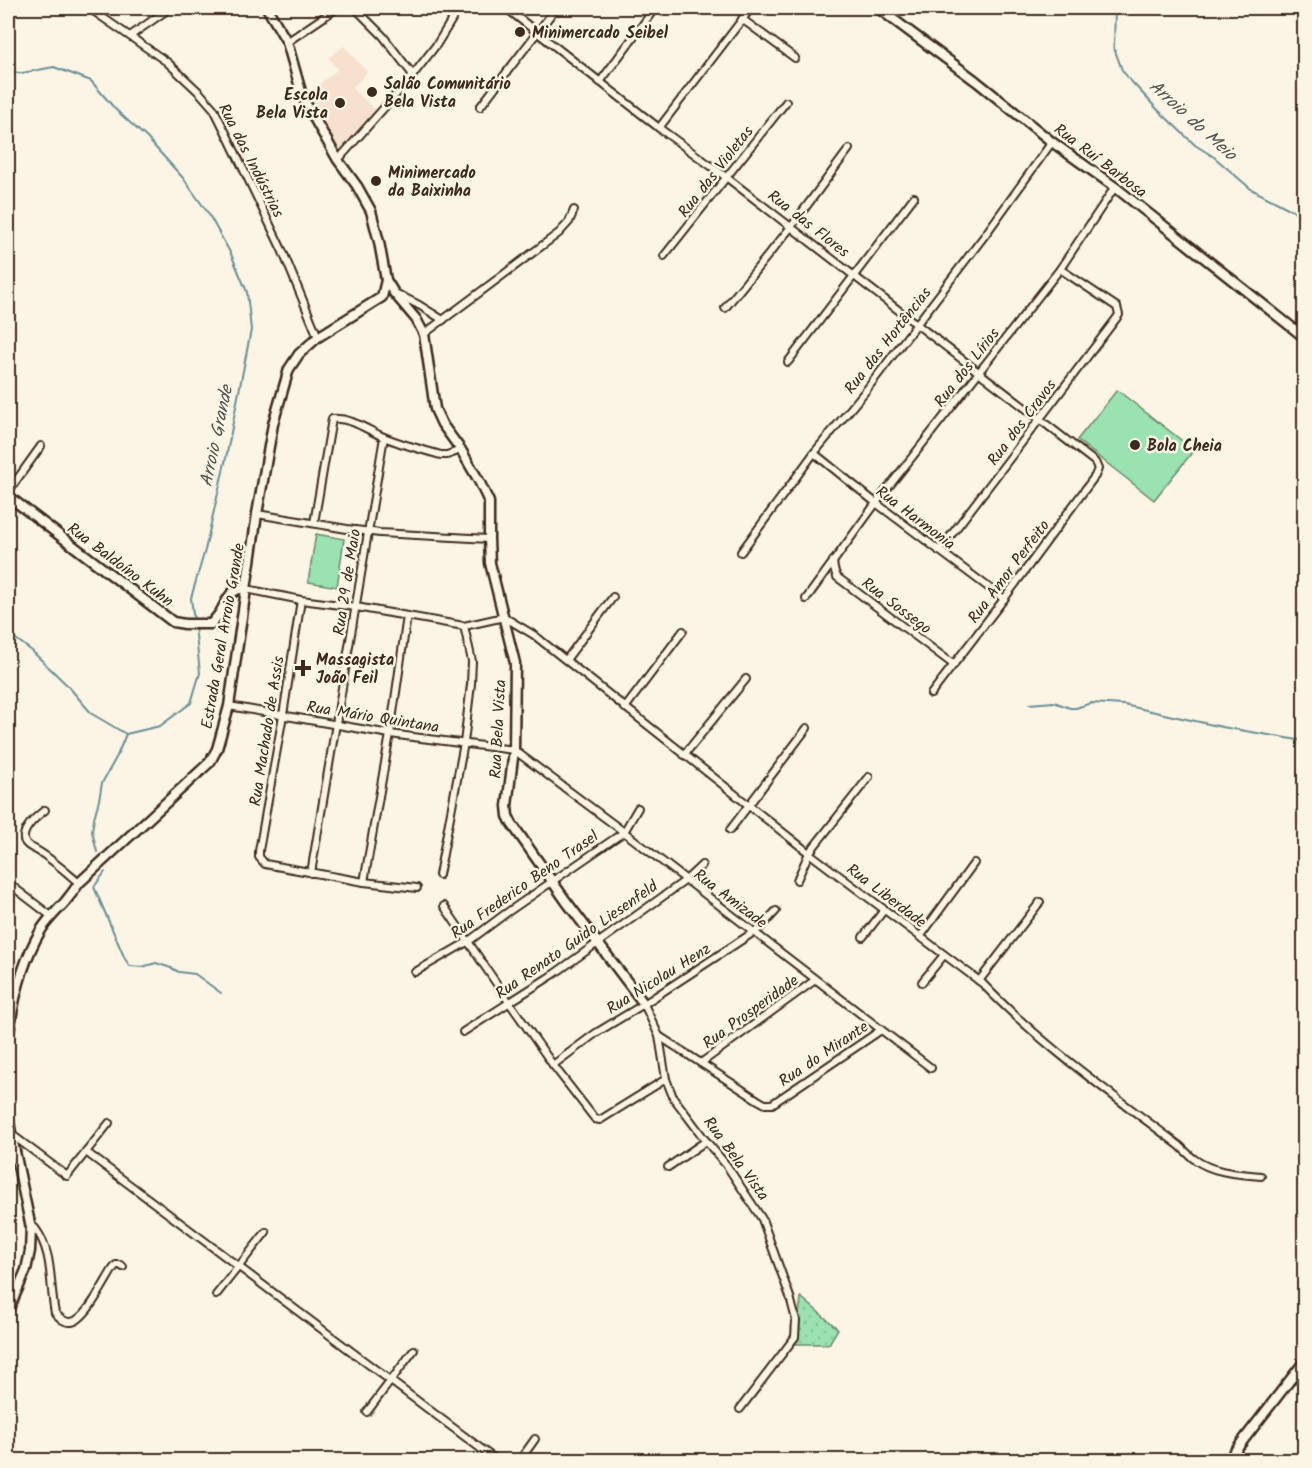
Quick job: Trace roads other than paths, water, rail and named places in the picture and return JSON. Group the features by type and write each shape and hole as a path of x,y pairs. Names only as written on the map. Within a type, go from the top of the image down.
{"main road":[{"name":"Rua Bela Vista","path":"267,8 287,42 302,95 338,160 357,186 371,211 386,280 424,334 435,409 442,424 479,480 489,502 490,563 515,663 514,750 507,806 508,816 552,881 644,1004"},
{"name":"Rua Ruí Barbosa","path":"878,8 976,81 1052,142 1115,187 1305,338"},
{"name":"Estrada Geral Arroio Grande","path":"8,1042 17,989 40,931 79,883 210,762 217,749 229,706 257,514 273,424 289,369 299,354 318,337 382,297 386,280"},
{"name":"Rua Baldoíno Kuhn","path":"8,494 173,622 211,624 234,590 246,589"},
{"path":"8,1118 31,1228 26,1270 8,1310"},
{"path":"1228,1461 1305,1362"}],"street":[{"name":"Rua das Indústrias","path":"89,8 167,62 200,93 214,110 284,252 318,337"},
{"path":"130,36 170,8"},
{"path":"287,42 337,8"},
{"path":"355,8 383,36 413,75"},
{"path":"338,160 413,75 437,44 459,8"},
{"name":"Rua das Flores","path":"506,8 1095,462"},
{"path":"480,106 556,8"},
{"path":"600,82 655,8"},
{"path":"659,128 751,8"},
{"path":"742,19 795,58"},
{"name":"Rua das Violetas","path":"664,256 786,102"},
{"name":"Rua das Hortências","path":"741,552 814,453 985,234 1052,142"},
{"path":"724,308 791,227 849,149"},
{"name":"Rua dos Lírios","path":"806,599 876,503 1060,269 1115,187"},
{"path":"788,362 914,197"},
{"path":"424,334 559,233 569,222 574,210"},
{"name":"Rua dos Cravos","path":"939,551 1119,315 1117,307 1060,269"},
{"path":"394,292 443,320"},
{"path":"314,524 332,419 347,420 384,437 441,455 461,450"},
{"name":"Rua 29 de Maio","path":"311,873 384,437"},
{"path":"8,494 41,446"},
{"name":"Rua Harmonia","path":"814,453 876,503 1005,599"},
{"name":"Rua Amor Perfeito","path":"931,694 1005,599 1095,476 1098,469 1095,462"},
{"path":"257,514 368,532 489,539"},
{"name":"Rua Sossego","path":"833,560 837,576 954,664"},
{"path":"246,589 464,626 504,617"},
{"path":"566,660 613,597"},
{"name":"Rua Machado de Assis","path":"301,600 259,857 265,864 311,873"},
{"path":"364,882 390,734 407,616"},
{"name":"Rua Liberdade","path":"504,617 534,635 748,806 979,981 1050,1046 1195,1160 1215,1169 1261,1176"},
{"path":"439,875 464,743 471,684 472,661 464,626"},
{"path":"625,708 683,631"},
{"path":"684,755 746,679"},
{"name":"Rua Mário Quintana","path":"229,706 390,734 514,750"},
{"path":"730,830 807,728"},
{"name":"Rua Amizade","path":"514,750 931,1068"},
{"path":"797,880 809,853 869,777"},
{"name":"Rua Frederico Beno Trasel","path":"415,972 469,941 624,832 638,808"},
{"path":"45,810 26,831 23,837 26,845 55,863 79,883"},
{"path":"920,937 974,863"},
{"name":"Rua Renato Guido Liesenfeld","path":"463,1032 554,974 686,880 702,865"},
{"path":"311,873 417,888"},
{"path":"8,883 51,916"},
{"path":"979,981 1040,903"},
{"path":"444,906 553,1065 595,1119 600,1120 666,1079"},
{"path":"863,938 884,909"},
{"name":"Rua Nicolau Henz","path":"553,1065 596,1033 760,928 776,911"},
{"path":"922,982 944,954"},
{"name":"Rua Prosperidade","path":"701,1063 815,980"},
{"path":"8,982 17,989"},
{"name":"Rua Bela Vista","path":"644,1004 659,1036 666,1079 674,1097 727,1166 762,1219 796,1320 795,1337 740,1409"},
{"name":"Rua do Mirante","path":"659,1036 758,1100 765,1104 772,1104 881,1030"},
{"path":"11,1134 67,1176 109,1123"},
{"path":"668,1167 706,1140"},
{"path":"86,1152 496,1461"},
{"path":"31,1228 35,1228 40,1235 48,1256 55,1313 68,1322 78,1320 95,1299 112,1269 120,1265 123,1267"},
{"path":"216,1296 266,1232"},
{"path":"367,1412 414,1350"},
{"path":"520,1461 536,1440"}],"waterway":[{"name":"Arroio do Meio","path":"1115,8 1114,48 1122,70 1129,79 1195,145 1214,157 1251,189 1301,215 1304,219"},
{"name":"Arroio Grande","path":"8,72 22,73 54,67 91,81 116,110 147,138 183,178 208,213 231,254 247,292 251,330 226,458 205,550 191,598 194,621"},
{"name":"Arroio Grande","path":"8,633 32,651 68,686 92,714 126,734 160,726 191,703 200,673 195,626"},
{"path":"1029,704 1054,702 1070,708 1091,703 1124,705 1222,727 1304,741"},
{"path":"97,852 92,831 102,783 126,734"},
{"path":"105,872 94,887 130,966 142,967 156,963 179,972 195,974 221,993"}],"place":[{"name":"Minimercado Seibel","path":"520,32"},
{"name":"Salão Comunitário Bela Vista","path":"372,92"},
{"name":"Escola Bela Vista","path":"340,103"},
{"name":"Minimercado da Baixinha","path":"376,181"},
{"name":"Bola Cheia","path":"1135,445"},
{"name":"Massagista João Feil","path":"303,668"}]}
